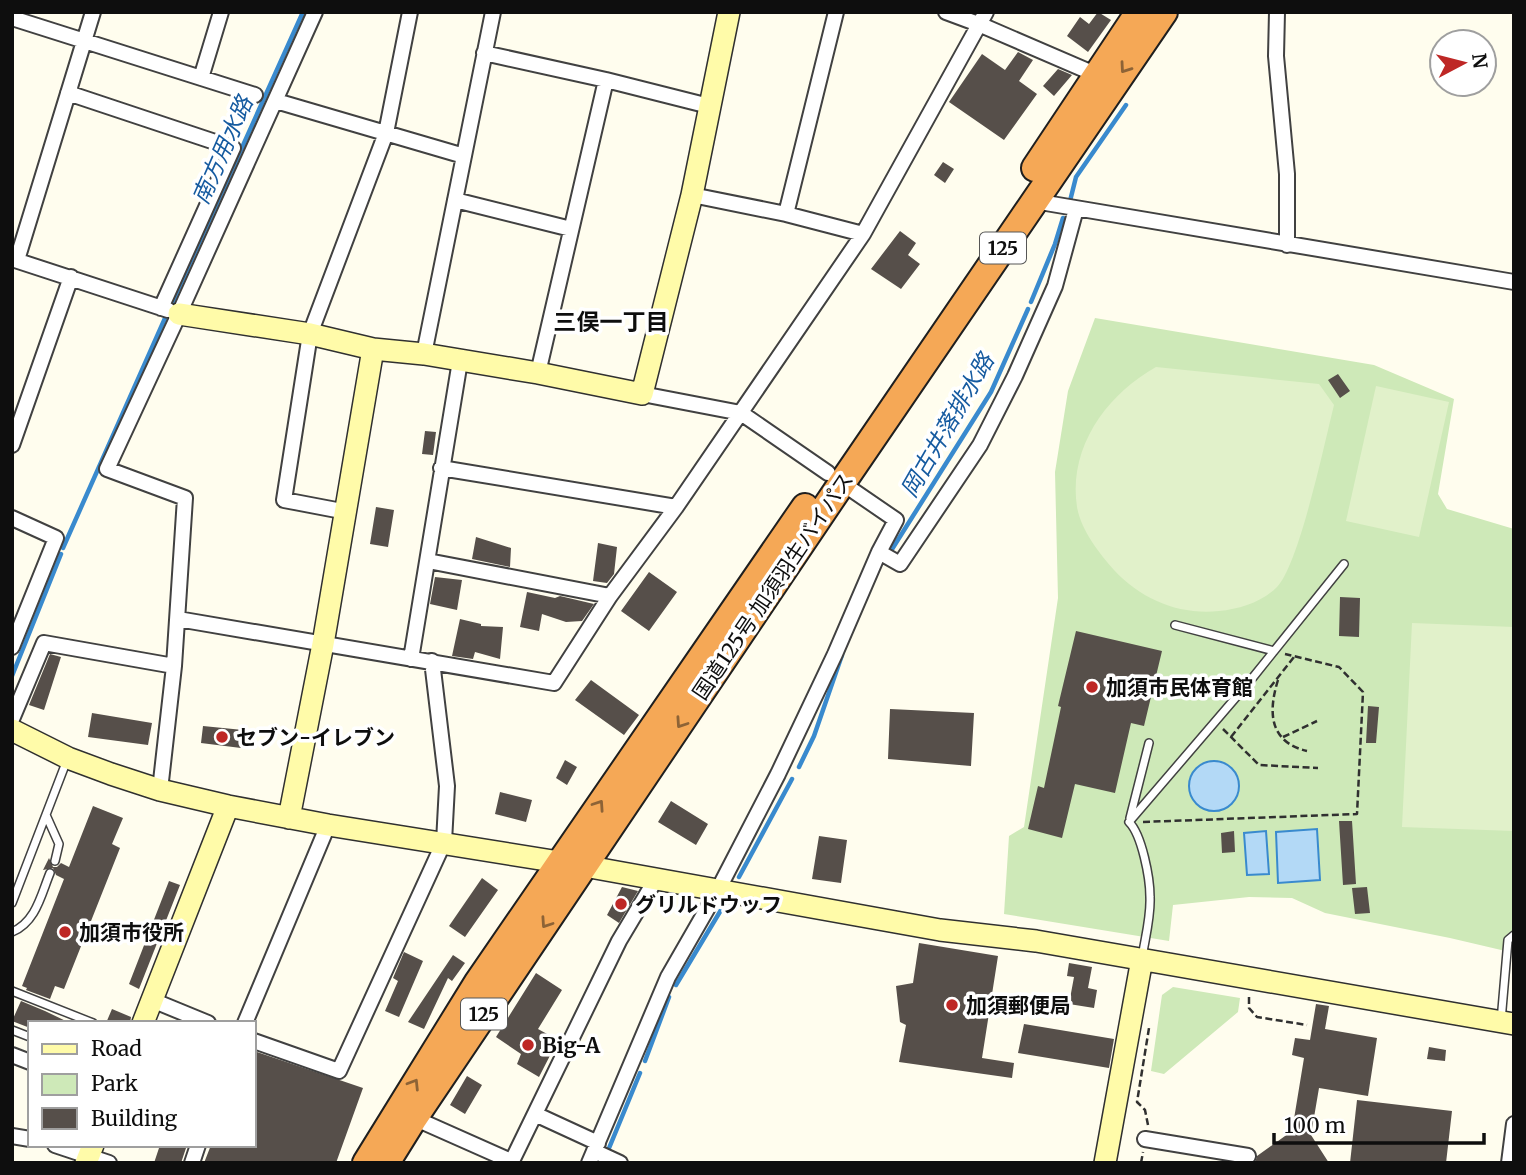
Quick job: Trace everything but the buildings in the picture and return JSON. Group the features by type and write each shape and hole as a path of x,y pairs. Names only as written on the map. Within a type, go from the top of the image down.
{"highway":[{"name":"国道125号 加須羽生バイパス","path":"386,1163 573,864 835,478 1139,12"},
{"name":"国道125号 加須羽生バイパス","path":"835,478 1034,201 1164,12"},
{"name":"国道125号 加須羽生バイパス","path":"366,1163 478,982 573,864"}],"street":[{"path":"93,12 14,259 170,311 310,334 373,349 424,354 538,373 741,413 897,520 886,556 835,654 727,892 668,977 602,1155 535,1114"},
{"path":"201,78 221,12"},
{"path":"170,311 276,101 314,12"},
{"path":"346,512 284,500 310,334 386,133 410,12"},
{"path":"424,354 493,12"},
{"path":"642,394 692,195 729,12"},
{"path":"786,214 836,12"},
{"path":"946,12 984,18 1097,75"},
{"path":"1277,12 1276,56 1287,174 1287,245"},
{"path":"12,18 255,95"},
{"path":"178,619 554,683 610,596 676,507 863,234 984,18"},
{"path":"484,54 606,80 709,107"},
{"path":"538,373 606,80"},
{"path":"68,93 233,148 107,469 185,498 174,666 160,790"},
{"path":"276,101 464,156"},
{"path":"692,195 786,214 863,234"},
{"path":"455,200 571,229"},
{"path":"1034,201 1514,282"},
{"path":"886,556 900,564 980,445 1015,376 1055,286 1069,208"},
{"path":"12,444 71,277"},
{"path":"289,818 323,644 373,349"},
{"path":"411,659 460,361"},
{"path":"441,468 676,507"},
{"path":"12,518 56,538 12,647"},
{"path":"428,561 610,596"},
{"path":"12,719 44,643 174,666"},
{"path":"256,1042 339,1071 444,842 447,786 432,661"},
{"path":"12,730 68,758 160,790 289,818 573,864 940,930 1036,941 1507,1022"},
{"path":"144,1021 228,806"},
{"path":"246,1021 328,825"},
{"path":"414,1118 511,1162 618,941 656,879"},
{"path":"1105,1163 1142,959"},
{"path":"152,1000 203,1021"},
{"path":"1509,1163 1514,1124"},
{"path":"1145,1139 1248,1156"},
{"path":"62,1147 94,1157"}],"lane":[{"path":"1129,822 1344,564"},
{"path":"1175,625 1274,651"},
{"path":"1129,822 1149,743"},
{"path":"12,903 68,758"},
{"path":"46,816 59,844 55,861"},
{"path":"1129,822 1134,827 1143,853 1150,898 1142,959"},
{"path":"12,932 22,928 31,919 50,873"},
{"path":"1507,1022 1508,940 1514,935"},
{"path":"12,991 88,1021"}],"path":[{"path":"1129,822 1357,814 1363,692 1339,667 1274,651"},
{"path":"1231,737 1295,656"},
{"path":"1279,676 1271,710 1274,727 1294,748 1307,751"},
{"path":"1215,721 1259,765 1318,768"},
{"path":"1283,737 1317,721"},
{"path":"1249,989 1250,1008 1257,1017 1307,1026"},
{"path":"1141,1163 1148,1125 1145,1110 1137,1102 1149,1025"}],"green space":[{"path":"1095,318 1374,365 1454,399 1438,494 1447,509 1514,529 1514,953 1325,913 1292,898 1249,897 1173,905 1169,941 1004,914 1009,836 1024,827 1058,598 1055,472 1068,391"},
{"path":"1156,367 1319,384 1334,405 1294,554 1277,587 1250,604 1204,612 1176,608 1149,597 1114,570 1082,524 1077,507 1076,485 1085,444 1094,425 1121,392"},
{"path":"1376,386 1449,402 1419,537 1346,521"},
{"path":"1412,623 1514,627 1514,831 1402,827"},
{"path":"1173,987 1240,998 1238,1012 1164,1074 1151,1071 1162,995"}],"water":[{"path":"1204,762 1224,762 1238,776 1238,796 1224,810 1204,810 1190,796 1190,776"},
{"path":"1317,829 1320,880 1278,883 1276,832"},
{"path":"1266,831 1269,874 1247,875 1244,833"}],"waterway":[{"name":"南方用水路","path":"172,303 303,12"},
{"name":"岡古井落排水路","path":"1070,201 1076,177 1126,105"},
{"name":"岡古井落排水路","path":"1031,302 1063,218"},
{"name":"岡古井落排水路","path":"889,554 991,392 1028,309"},
{"name":"南方用水路","path":"63,548 166,316"},
{"name":"南方用水路","path":"12,676 61,554"},
{"name":"岡古井落排水路","path":"799,767 814,736 842,655"},
{"name":"岡古井落排水路","path":"739,877 792,779"},
{"name":"岡古井落排水路","path":"676,985 724,905"},
{"name":"岡古井落排水路","path":"645,1061 669,997"},
{"name":"岡古井落排水路","path":"607,1153 640,1073"}],"place":[{"name":"加須市民体育館","path":"1092,687"},
{"name":"セブン-イレブン","path":"222,737"},
{"name":"グリルドウッフ","path":"621,904"},
{"name":"加須市役所","path":"65,932"},
{"name":"加須郵便局","path":"952,1005"},
{"name":"Big-A","path":"528,1045"}],"district":[{"name":"三俣一丁目","path":"611,321"}]}
